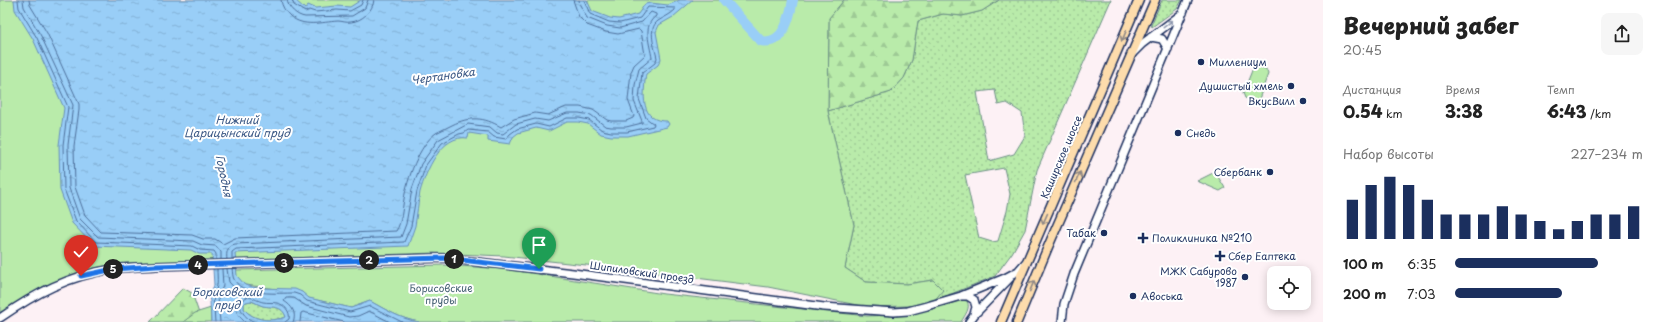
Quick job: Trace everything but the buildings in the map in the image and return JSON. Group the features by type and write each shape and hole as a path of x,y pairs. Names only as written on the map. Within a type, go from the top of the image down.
{"main road":[{"name":"Каширское шоссе","path":"1001,322 1139,0"},
{"path":"1018,322 1051,240 1155,0"},
{"path":"1062,322 1064,304 1074,274 1188,0"},
{"path":"1132,54 1151,37 1184,12"},
{"path":"1151,37 1162,39 1168,49"},
{"name":"Шипиловский проезд","path":"0,318 41,292 81,276 114,269 444,258 573,273 824,307 870,311 908,311 961,296 996,282 1018,271 1025,263"},
{"path":"969,322 974,315 1018,271"},
{"path":"961,296 968,296 974,300 976,307 974,315"}],"green space":[{"path":"0,0 844,0 829,18 828,111 854,225 845,268 866,282 907,284 933,280 943,290 934,301 908,306 867,307 768,287 632,270 504,256 434,253 115,264 44,286 0,313"},
{"path":"844,0 999,0 982,11 962,16 943,14 918,21 912,60 904,78 891,92 828,111 829,17"},
{"path":"999,0 1111,0 1037,170 1025,230 1012,253 995,276 934,301 933,280 907,284 866,282 845,268 854,225 828,111 891,92 904,78 912,60 918,21 943,14 962,16 982,11","holes":["995,90 998,105 1007,103 1022,113 1025,136 1014,154 989,161 977,92","1004,168 1010,194 1007,211 998,241 992,242 979,238 965,175"]},
{"path":"1162,0 1182,0 1177,9 1152,27 1151,25"},
{"path":"1257,66 1266,69 1268,74 1259,99 1253,102 1245,98 1243,93 1253,68"},
{"path":"1215,172 1225,188 1220,191 1197,181"},
{"name":"Борисовские пруды","path":"444,265 505,269 664,294 867,316 911,314 962,300 967,301 968,306 967,312 961,322 419,322 412,321 388,311 370,301 351,308 308,298 302,292 245,285 237,278 236,270"},
{"path":"183,288 192,293 202,322 150,322"},
{"path":"251,301 263,306 280,309 286,317 269,320 253,316 244,309 244,304"},
{"path":"211,308 211,322 183,322 195,313"}],"water":[{"name":"Нижний Царицынский пруд","path":"14,0 295,0 305,9 308,5 315,8 337,6 350,7 361,0 587,0 592,11 610,18 619,19 638,14 645,4 651,3 668,5 680,0 693,0 673,17 659,25 656,32 661,59 658,65 646,74 644,90 645,105 652,117 658,120 667,121 669,124 667,127 628,136 611,136 601,134 588,124 567,122 549,131 536,128 518,133 513,137 510,144 488,141 488,136 469,133 468,138 458,138 443,148 436,156 426,174 420,192 415,226 408,246 235,253 237,276 245,285 257,288 295,289 302,292 309,298 351,308 370,301 388,311 412,321 419,322 211,322 210,301 207,292 213,289 214,285 212,254 199,254 191,250 94,246 72,223 60,190 59,145 64,108 33,39 15,10","holes":["251,301 263,306 280,309 286,317 269,320 253,316 244,309 244,304"]}],"waterway":[{"name":"Чертановка","path":"724,0 761,41 775,39 780,34 788,21 793,0"}],"place":[{"name":"Миллениум","path":"1201,62"},
{"name":"Душистый хмель","path":"1291,86"},
{"name":"ВкусВилл","path":"1303,101"},
{"name":"Снедь","path":"1178,133"},
{"name":"Сбербанк","path":"1270,172"},
{"name":"Табак","path":"1104,233"},
{"name":"Поликлиника №210","path":"1143,238"},
{"name":"Сбер Еаптека","path":"1220,256"},
{"name":"МЖК Сабурово 1987","path":"1245,277"},
{"name":"Авоська","path":"1133,296"}],"route":[{"path":"81,276 114,269 156,266 444,258 539,269"}],"water label":[{"name":"Городня","path":"224,176"},
{"name":"Борисовский пруд","path":"227,298"}]}
